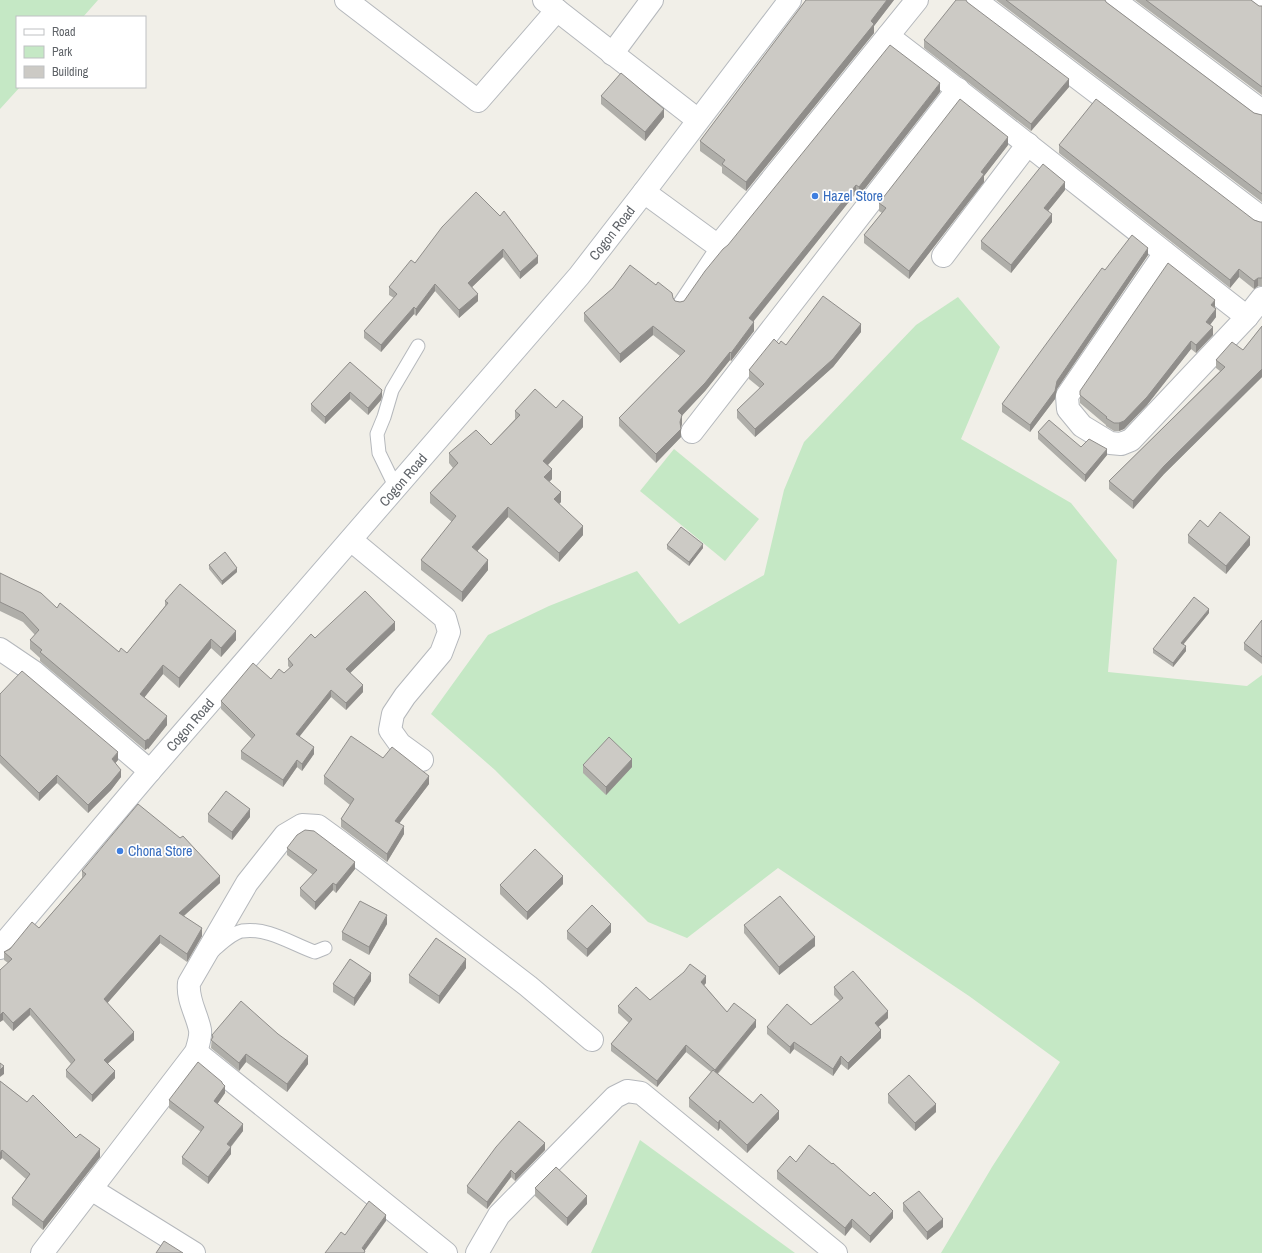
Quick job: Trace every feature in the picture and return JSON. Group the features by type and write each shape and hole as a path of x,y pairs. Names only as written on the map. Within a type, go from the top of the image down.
{"street":[{"path":"346,0 478,101 550,5 698,120"},
{"path":"612,54 652,0"},
{"name":"Cogon Road","path":"0,948 150,771 579,276 790,0"},
{"path":"644,192 718,246 917,0"},
{"path":"975,0 1262,218"},
{"path":"1114,0 1262,111"},
{"path":"888,36 958,89 1247,317"},
{"path":"692,432 958,89"},
{"path":"943,256 1028,144"},
{"path":"1164,253 1067,396 1068,409 1082,426 1110,443 1121,444 1131,440 1247,317 1262,298"},
{"path":"351,540 445,618 449,632 442,653 405,696 393,714 390,730 400,744 422,760"},
{"path":"0,649 34,672 150,771"},
{"path":"42,1253 196,1052 200,1040 200,1031 188,991 189,983 247,883 285,835 302,825 318,826 528,986 592,1040"},
{"path":"196,1052 446,1253"},
{"path":"477,1253 498,1215 615,1098 627,1091 641,1093 836,1253"},
{"path":"90,1189 194,1253"}],"lane":[{"path":"680,304 718,246"},
{"path":"396,488 379,453 377,434 392,390 418,346"},
{"path":"204,958 225,940 241,932 261,932 280,936 315,952 325,948"}],"green space":[{"path":"0,0 98,0 84,16 16,16 16,88 19,88 0,109"},
{"path":"958,297 1000,347 961,439 1071,503 1117,560 1108,672 1247,686 1262,675 1262,1253 941,1253 992,1167 1060,1062 969,996 778,868 687,938 648,922 495,770 431,714 488,635 549,606 637,571 679,624 764,575 784,490 804,442 916,325"},
{"path":"674,449 759,519 725,561 640,491"},
{"path":"640,1140 795,1253 591,1253"}],"building":[{"path":"806,0 887,0 871,21 874,24 746,182 722,164 725,160 700,141"},
{"path":"956,0 966,0 1069,79 1031,124 924,40"},
{"path":"1006,0 1105,0 1254,113 1262,115 1262,194"},
{"path":"1146,0 1251,0 1259,6 1262,6 1262,87"},
{"path":"890,45 940,83 859,187 856,185 749,318 754,322 731,353 730,352 705,383 678,411 682,415 680,422 681,429 656,454 619,418 685,351 653,326 620,354 584,313 613,288 630,265 656,285 658,282 672,293 675,301 684,301 705,271 728,245"},
{"path":"621,73 664,109 645,132 601,96"},
{"path":"960,99 1008,137 981,172 984,174 909,271 864,235 886,208 879,203"},
{"path":"1096,99 1254,220 1262,222 1262,278 1258,278 1254,281 1239,269 1230,280 1059,145"},
{"path":"1043,164 1065,182 1044,208 1052,214 1011,265 981,241"},
{"path":"476,192 500,216 504,211 538,256 520,272 503,249 468,283 478,294 459,310 435,284 416,309 414,307 381,345 364,331 397,294 389,287 411,260 415,263 442,227"},
{"path":"1132,235 1148,248 1057,381 1055,391 1030,425 1002,404 1102,268 1105,270"},
{"path":"1168,263 1215,300 1211,305 1216,309 1206,322 1213,327 1196,345 1191,341 1147,397 1124,421 1114,423 1106,418 1107,417 1080,395 1080,391"},
{"path":"823,296 861,324 833,359 755,429 737,410 764,384 749,370 774,339 779,344 781,341 786,345"},
{"path":"1262,326 1262,369 1164,466 1133,501 1109,481 1225,367 1216,360 1232,342 1243,350"},
{"path":"350,362 382,390 381,393 368,408 350,392 325,417 311,404"},
{"path":"535,389 556,408 563,400 583,417 543,461 552,469 544,477 561,492 554,499 583,526 559,553 508,507 472,547 488,560 462,592 421,560 456,516 430,493 458,463 449,453 476,430 491,445 520,415 515,411"},
{"path":"1049,420 1081,447 1089,439 1107,449 1085,475 1038,432"},
{"path":"1220,512 1250,537 1226,566 1188,535 1200,520 1208,527"},
{"path":"681,527 703,544 689,562 667,545"},
{"path":"225,552 237,568 222,581 209,565"},
{"path":"0,573 41,593 57,608 60,603 119,652 121,648 127,653 168,603 165,601 180,584 236,631 221,648 211,639 179,678 163,665 140,694 167,716 148,740 145,741 40,652 42,650 30,640 39,630 23,613 0,602"},
{"path":"365,591 395,622 346,669 363,685 346,703 331,690 296,734 314,747 302,764 297,760 283,780 241,751 255,735 221,701 253,663 271,679 279,669 284,673 293,665 288,659 311,634 315,638"},
{"path":"1194,597 1209,609 1181,643 1186,646 1173,663 1153,649"},
{"path":"1262,620 1262,657 1244,643"},
{"path":"22,671 118,752 112,759 121,770 88,805 57,775 39,793 0,755 0,694"},
{"path":"351,736 383,758 392,747 429,776 395,821 404,826 387,854 341,819 354,799 324,776"},
{"path":"609,737 632,759 606,787 583,765"},
{"path":"226,791 250,809 232,832 208,814"},
{"path":"138,804 180,838 183,836 220,876 179,913 202,928 187,954 160,935 104,999 134,1032 104,1060 115,1071 92,1095 66,1070 75,1060 30,1008 13,1023 3,1012 0,1015 0,970 12,959 4,952 10,949 32,922 39,928 86,874 82,871"},
{"path":"305,830 314,831 355,862 336,885 333,883 315,902 300,888 317,870 287,848 297,835"},
{"path":"535,849 563,876 527,912 500,885"},
{"path":"780,896 815,937 779,967 744,925"},
{"path":"360,901 387,915 369,947 342,932"},
{"path":"592,905 611,924 587,949 567,931"},
{"path":"436,938 466,959 439,996 409,975"},
{"path":"350,959 371,973 354,998 333,984"},
{"path":"690,964 706,976 701,982 727,1012 734,1003 756,1020 715,1070 686,1045 657,1081 611,1044 632,1019 618,1006 636,987 650,1000 684,972"},
{"path":"853,971 888,1011 875,1023 881,1030 848,1063 841,1056 833,1069 794,1042 790,1047 767,1027 787,1004 811,1025 843,998 834,987"},
{"path":"241,1001 278,1034 308,1056 287,1084 246,1054 239,1063 211,1040 213,1037 212,1035"},
{"path":"198,1062 225,1086 214,1101 243,1124 227,1144 231,1147 208,1177 182,1157 204,1127 169,1100"},
{"path":"0,1063 4,1066 0,1070"},
{"path":"713,1070 753,1103 761,1094 779,1111 747,1145 720,1120 718,1123 689,1098"},
{"path":"909,1075 936,1104 915,1123 888,1094"},
{"path":"0,1081 27,1102 33,1095 76,1138 80,1134 100,1149 43,1222 12,1198 30,1174 2,1150 0,1153"},
{"path":"519,1121 545,1143 515,1174 511,1170 487,1202 467,1186 496,1147"},
{"path":"809,1145 832,1164 833,1163 870,1196 874,1192 893,1211 870,1236 852,1219 845,1228 777,1171 790,1156 796,1162"},
{"path":"556,1167 587,1196 567,1218 535,1188"},
{"path":"919,1191 943,1219 927,1232 903,1203"},
{"path":"369,1201 386,1215 362,1248 365,1251 364,1253 325,1253 341,1232 345,1235"},
{"path":"164,1241 183,1253 156,1253"}],"place":[{"name":"Hazel Store","path":"815,196"},
{"name":"Chona Store","path":"120,851"}]}
